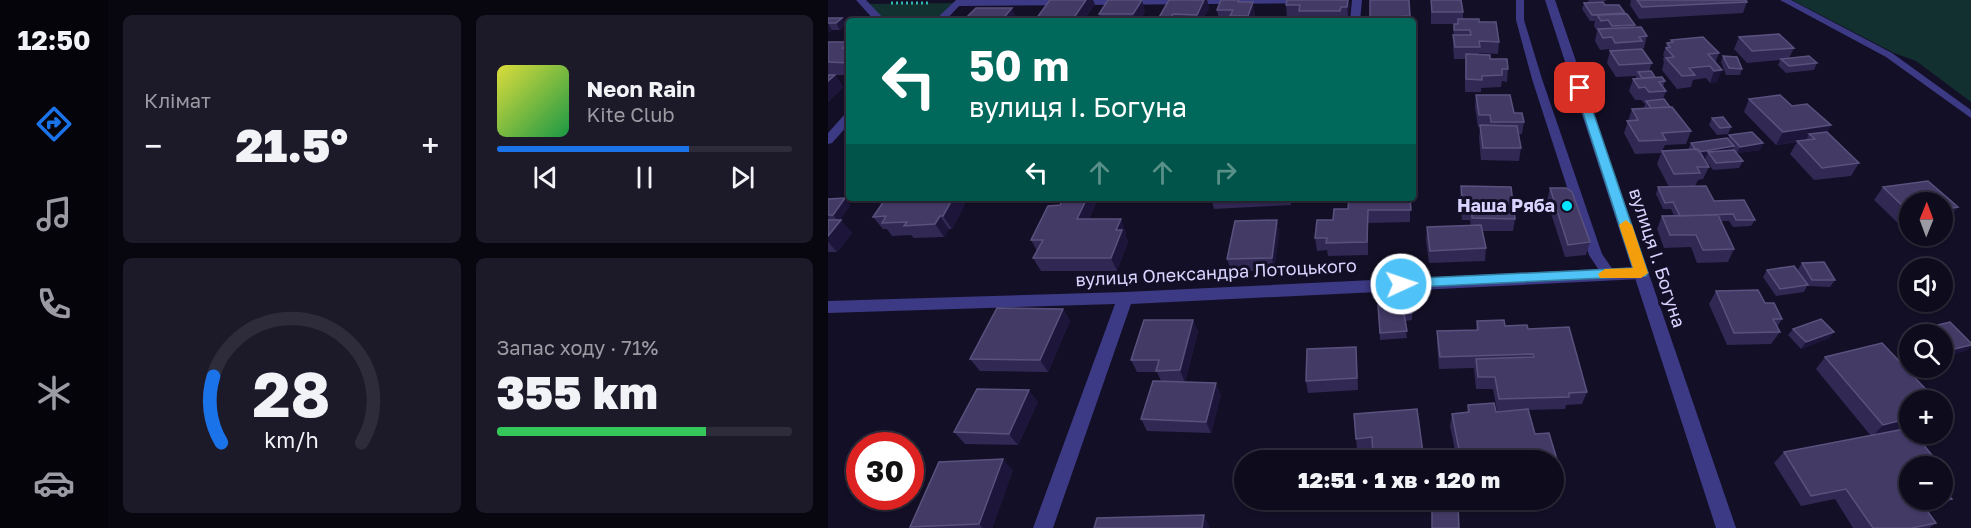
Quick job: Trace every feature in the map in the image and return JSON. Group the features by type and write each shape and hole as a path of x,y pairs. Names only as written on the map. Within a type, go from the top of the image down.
{"street":[{"path":"942,18 956,3 1339,0"},
{"path":"1355,18 1357,0"},
{"name":"вулиця І. Богуна","path":"1550,0 1726,528"},
{"path":"862,2 878,18"},
{"path":"828,140 846,120"},
{"name":"вулиця Олександра Лотоцького","path":"828,306 1125,297 1641,273"},
{"path":"1043,528 1125,297"}],"lane":[{"path":"1520,0 1520,20 1537,79 1596,255 1609,274"},
{"path":"1784,0 1889,55 1971,115"}],"path":[{"path":"862,2 956,3"}],"green space":[{"path":"1792,0 1971,0 1971,102 1916,61 1894,53"},
{"path":"956,3 942,18 878,18 864,4"}],"building":[{"path":"1050,0 1086,0 1074,18 1037,18"},
{"path":"1108,0 1142,0 1133,14 1099,14"},
{"path":"1169,0 1204,0 1197,15 1173,14 1171,18 1159,18"},
{"path":"1221,0 1253,2 1248,16 1230,16 1233,10 1217,10"},
{"path":"1287,0 1348,0 1347,7 1341,7 1340,11 1299,11 1300,5 1286,5"},
{"path":"1370,0 1409,0 1410,16 1370,18"},
{"path":"1431,0 1461,0 1463,12 1432,12"},
{"path":"1637,0 1746,0 1747,2 1642,7"},
{"path":"1603,2 1605,5 1619,5 1625,13 1592,15 1584,3"},
{"path":"976,8 1012,8 1004,18 966,18"},
{"path":"1627,14 1635,25 1612,26 1608,20 1601,21 1597,15"},
{"path":"828,18 842,18 836,23 828,23"},
{"path":"1458,19 1496,22 1499,42 1479,41 1480,47 1455,47 1453,35 1471,35 1470,30 1454,30 1454,24 1458,24"},
{"path":"1641,27 1647,36 1639,37 1642,41 1615,43 1612,37 1603,38 1598,29"},
{"path":"1779,34 1794,48 1752,51 1739,37"},
{"path":"1703,37 1719,53 1708,54 1722,70 1714,71 1710,66 1689,68 1695,75 1682,76 1666,58 1674,57 1666,48 1670,47 1667,43 1673,42 1671,40"},
{"path":"828,42 846,42 843,48 846,48 846,63 828,62"},
{"path":"1642,49 1652,63 1619,65 1610,51"},
{"path":"1466,54 1490,55 1490,59 1507,59 1508,69 1502,69 1502,75 1482,76 1482,80 1466,79"},
{"path":"1723,56 1737,57 1742,69 1729,68"},
{"path":"1809,56 1817,63 1789,66 1781,59"},
{"path":"1651,71 1655,77 1642,78 1638,72"},
{"path":"1662,77 1665,81 1659,82 1666,91 1649,92 1645,87 1639,88 1633,79"},
{"path":"1476,95 1510,95 1514,113 1522,113 1524,122 1491,122 1490,115 1479,115"},
{"path":"1780,95 1792,106 1807,104 1831,125 1783,132 1749,99"},
{"path":"1664,99 1670,107 1651,108 1646,101"},
{"path":"1672,107 1691,131 1662,133 1666,140 1639,141 1627,121 1638,120 1632,109"},
{"path":"1723,117 1731,127 1720,128 1712,118"},
{"path":"1480,125 1517,126 1521,148 1483,148"},
{"path":"1752,132 1763,143 1740,147 1729,135"},
{"path":"1827,132 1859,163 1822,168 1797,141 1815,139 1809,134"},
{"path":"1727,138 1734,146 1699,152 1691,143"},
{"path":"1698,149 1709,167 1697,167 1700,173 1674,174 1662,151"},
{"path":"1734,150 1743,161 1716,163 1708,152"},
{"path":"1928,181 1941,192 1899,192 1899,202 1883,187"},
{"path":"1461,186 1511,187 1515,219 1472,218 1472,208 1463,208"},
{"path":"1706,186 1714,201 1744,200 1755,220 1736,220 1733,214 1680,216 1673,202 1665,203 1658,187"},
{"path":"1550,188 1566,188 1572,192 1590,242 1568,245"},
{"path":"845,198 833,215 828,215 828,199"},
{"path":"884,201 951,201 943,216 940,216 935,224 904,226 907,222 882,223 886,216 873,217"},
{"path":"1062,201 1086,201 1077,219 1121,219 1116,230 1122,230 1111,258 1033,258 1043,240 1031,240 1048,206 1060,205"},
{"path":"1349,201 1410,201 1411,210 1368,210 1367,242 1326,243 1327,238 1315,238 1317,220 1333,220 1334,209 1348,209"},
{"path":"1718,215 1734,249 1703,250 1696,235 1670,235 1662,216"},
{"path":"828,220 841,220 828,236"},
{"path":"1277,220 1272,258 1227,259 1235,221"},
{"path":"1481,225 1486,248 1430,251 1427,227"},
{"path":"1824,262 1835,280 1812,280 1802,263"},
{"path":"1794,266 1808,285 1780,289 1767,270"},
{"path":"1758,290 1765,303 1774,303 1782,319 1773,319 1780,332 1734,333 1716,291"},
{"path":"1410,303 1412,313 1404,314 1407,331 1380,333 1378,305"},
{"path":"997,308 1063,309 1040,360 970,359"},
{"path":"1821,319 1834,332 1806,342 1793,329"},
{"path":"1144,320 1193,320 1180,370 1156,371 1159,360 1131,360"},
{"path":"1504,320 1505,326 1527,325 1528,329 1569,327 1587,392 1569,393 1569,397 1499,399 1495,377 1478,377 1476,359 1534,357 1533,354 1440,357 1437,331 1478,330 1477,321"},
{"path":"1953,325 1971,343 1971,345 1953,349"},
{"path":"1882,343 1899,361 1899,378 1915,378 1927,390 1899,390 1899,421 1883,425 1825,357"},
{"path":"1356,347 1357,378 1306,381 1307,349"},
{"path":"1153,381 1216,383 1206,422 1141,419"},
{"path":"977,389 1029,390 1009,434 954,432"},
{"path":"1494,403 1496,412 1528,409 1535,434 1549,433 1554,450 1459,450 1452,414 1469,412 1468,405"},
{"path":"1417,409 1423,450 1373,450 1372,437 1356,439 1354,414"},
{"path":"1899,430 1899,444 1923,444 1933,456 1899,456 1899,510 1927,510 1936,523 1912,528 1873,528 1846,489 1811,496 1784,452"},
{"path":"1003,459 979,524 910,527 918,510 924,510 924,496 939,462"},
{"path":"1432,510 1458,510 1459,528 1432,528"},
{"path":"1204,515 1202,528 1094,528 1097,518"}],"slow traffic":[{"path":"1605,274 1641,273 1626,225"}],"place":[{"name":"Наша Ряба","path":"1567,206"}],"route":[{"path":"1401,284 1641,273 1580,88"}]}
